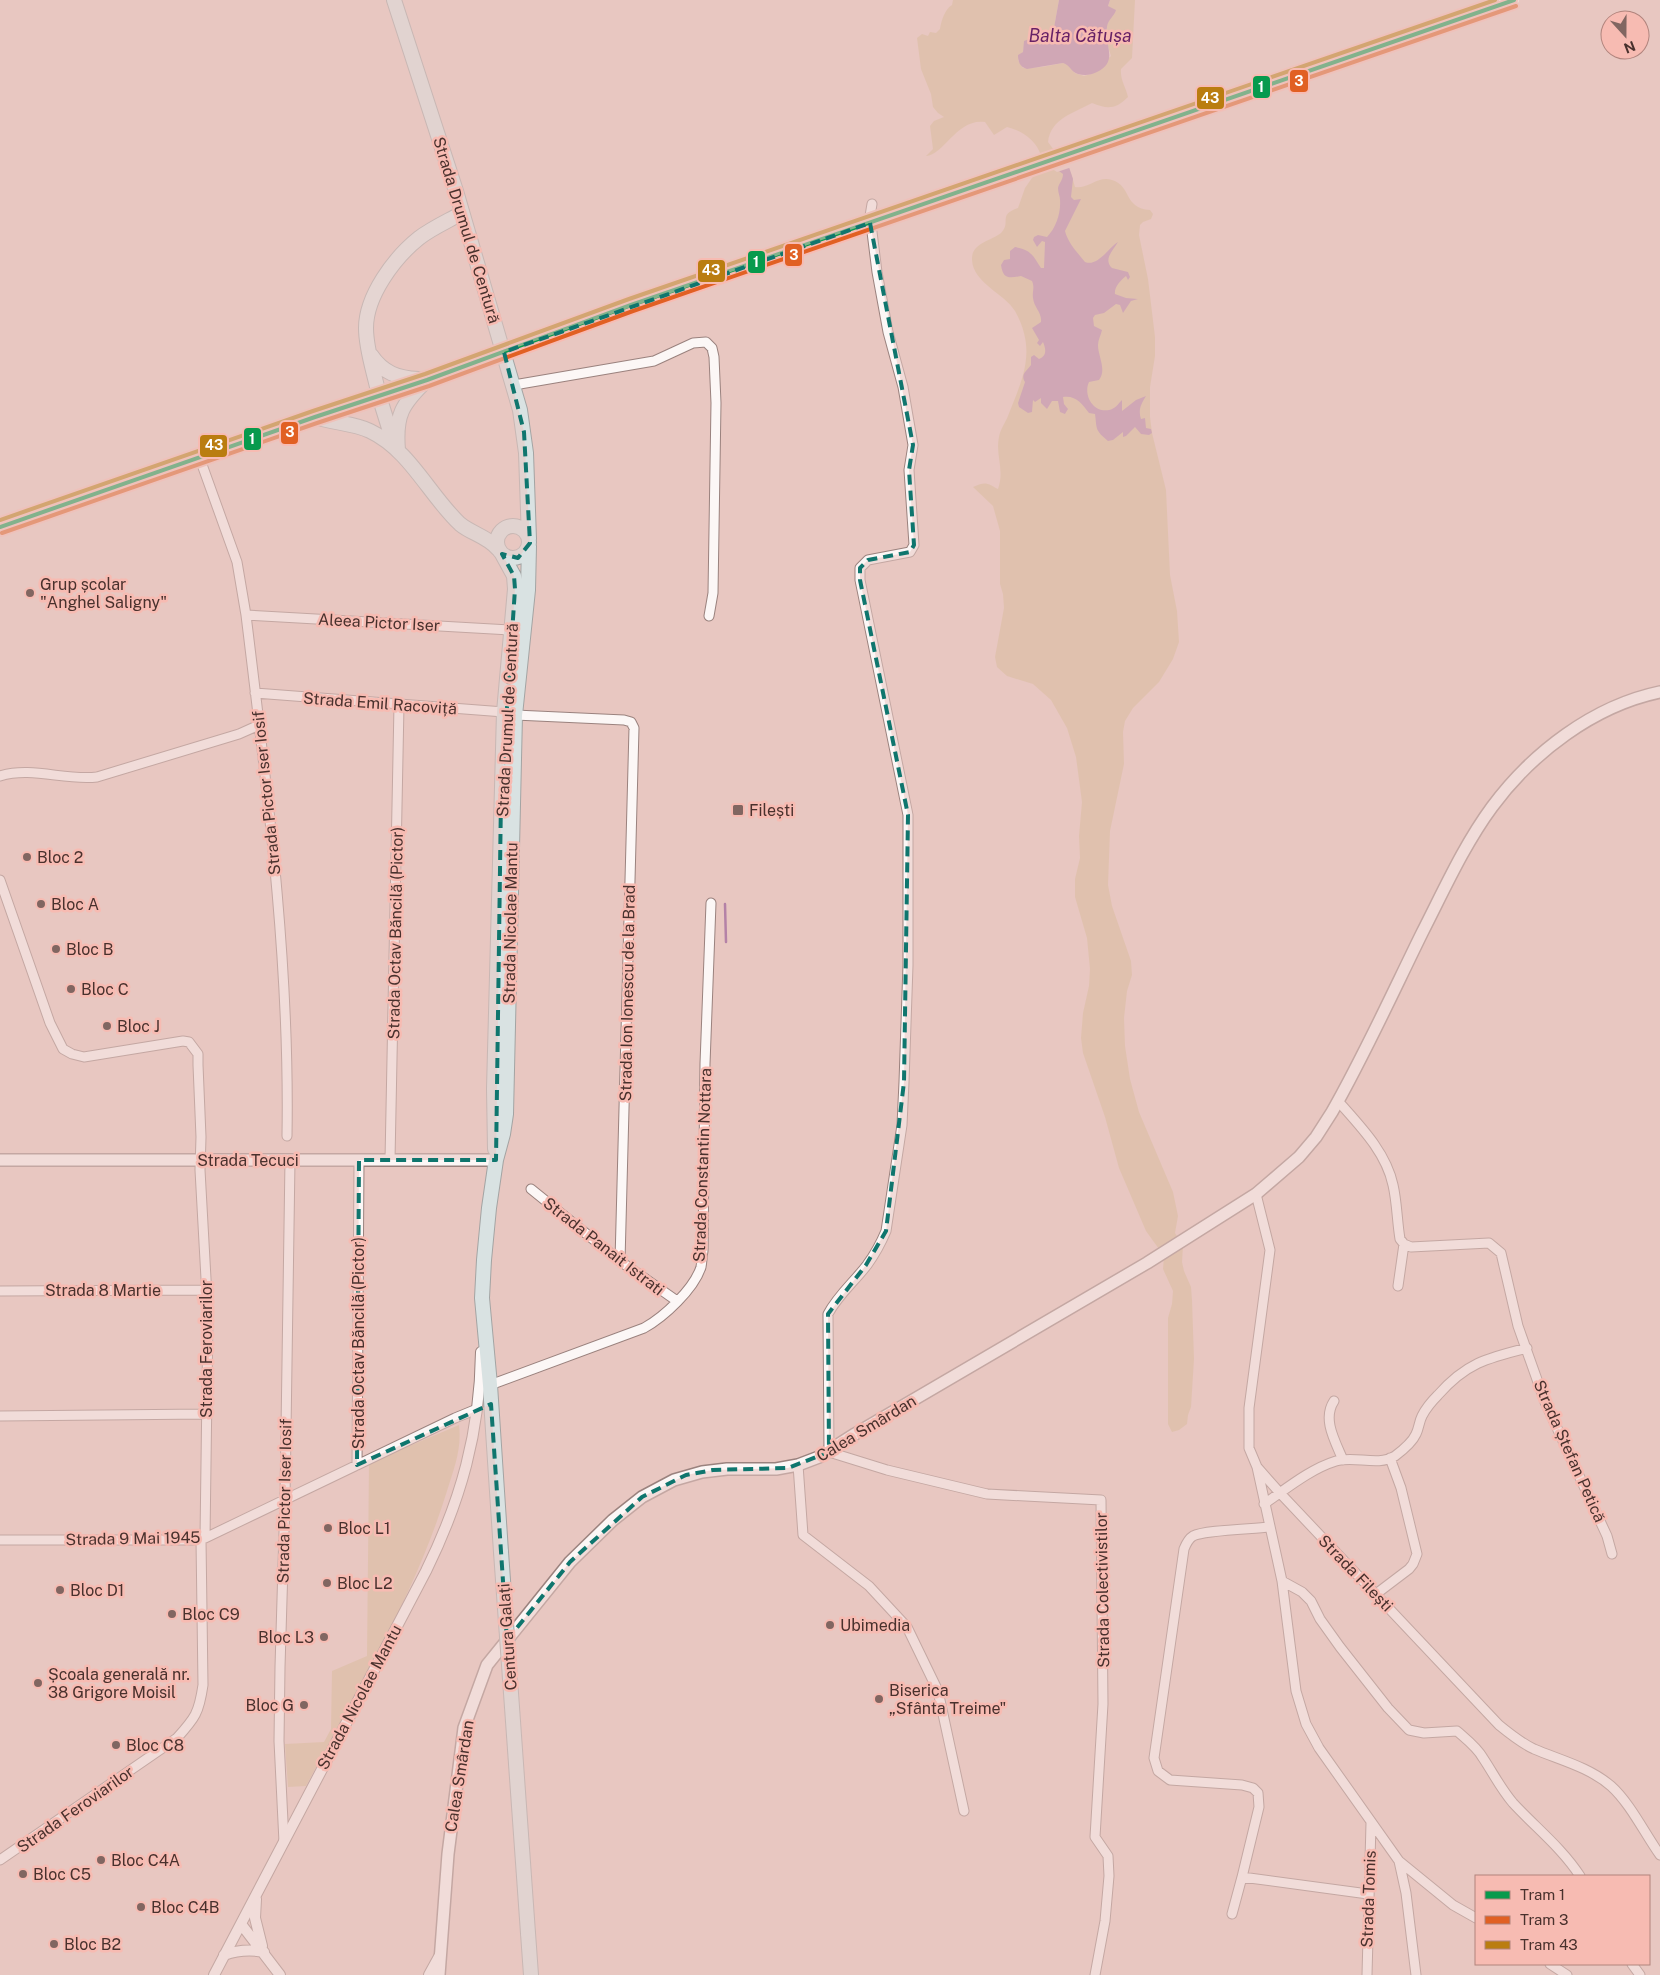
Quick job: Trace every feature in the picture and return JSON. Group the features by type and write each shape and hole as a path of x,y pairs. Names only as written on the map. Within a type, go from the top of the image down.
{"highway":[{"name":"Strada Drumul de Centură","path":"394,0 462,213 514,385 524,432 529,543"},
{"path":"398,450 397,431 399,415 407,400 427,380"},
{"path":"379,396 389,429 398,450 438,500 464,526 490,540 507,557 518,558 527,551 529,543"},
{"path":"315,417 369,431 398,450"},
{"name":"Strada Drumul de Centură","path":"506,528 518,518 528,493"},
{"path":"453,515 478,526 506,528 514,526 524,530 529,543 528,590 510,714"},
{"path":"500,551 498,538 506,528"},
{"name":"Strada Drumul de Centură","path":"496,1160 494,1089 510,714 511,630 515,589 514,576 500,551"},
{"path":"482,1298 485,1239 496,1160"},
{"name":"Centura Galați","path":"482,1298 490,1385 500,1552 531,1975"}],"main road":[{"path":"379,396 366,334 370,303 377,288 393,266 419,238 462,213"},
{"path":"369,353 377,364 391,374 402,378 427,380"},
{"path":"0,528 315,417 427,380"},
{"name":"Calea Smârdan","path":"439,1975 448,1854 464,1728 487,1665 570,1562 613,1520 642,1497 674,1480 702,1472 727,1469 776,1469 798,1466 829,1452 863,1429 1147,1263 1256,1194 1299,1157 1316,1137 1338,1101 1453,871 1491,808 1524,771 1560,739 1581,724 1644,695 1660,692"},
{"name":"Strada Tecuci","path":"0,1160 496,1160"}],"street":[{"path":"427,380 631,305 1514,0"},
{"path":"829,1452 828,1314 834,1301 866,1265 879,1246 886,1231 902,1125 908,965 908,815 860,580 860,568 868,560 910,552 914,545 909,470 912,445 903,387 888,332 877,272 870,216 872,204"},
{"path":"514,385 654,361 693,343 706,342 712,348 716,403 713,593 709,616"},
{"name":"Strada Pictor Iser Iosif","path":"200,458 237,562 246,615 256,693 283,967 288,1074 287,1136"},
{"name":"Aleea Pictor Iser","path":"246,615 511,630"},
{"name":"Strada Emil Racoviță","path":"256,693 510,714 624,720 633,725"},
{"name":"Strada Octav Băncilă (Pictor)","path":"390,1160 399,705"},
{"path":"0,776 13,772 32,772 81,779 97,777 239,734 259,725"},
{"name":"Strada Ion Ionescu de la Brad","path":"620,1261 633,725"},
{"name":"Strada Feroviarilor","path":"0,880 50,1023 64,1049 72,1054 84,1057 183,1041 189,1042 198,1054 208,1360 203,1539 203,1685 200,1704 194,1719 176,1738 0,1860"},
{"name":"Strada Constantin Nottara","path":"490,1385 644,1328 654,1322 677,1301 695,1279 701,1266 703,1251 705,1064 711,903"},
{"path":"1338,1101 1368,1135 1387,1165 1393,1185 1400,1239 1404,1244 1398,1286"},
{"name":"Strada Pictor Iser Iosif","path":"284,1843 279,1704 285,1498 290,1160"},
{"name":"Strada Octav Băncilă (Pictor)","path":"357,1465 359,1160"},
{"name":"Strada Panait Istrati","path":"531,1189 620,1261 677,1301"},
{"name":"Strada Filești","path":"1256,1194 1270,1250 1249,1408 1249,1448 1257,1467 1499,1725 1516,1739 1594,1774 1612,1786 1630,1809 1660,1855"},
{"name":"Strada Ștefan Petică","path":"1404,1244 1410,1247 1489,1243 1501,1253 1518,1326 1545,1402 1607,1536 1612,1554"},
{"name":"Strada 8 Martie","path":"0,1290 206,1290"},
{"name":"Strada Nicolae Mantu","path":"214,1975 438,1546 452,1514 464,1476 478,1409 482,1298"},
{"path":"1264,1504 1327,1465 1353,1458 1374,1461 1390,1458 1408,1446 1416,1435 1421,1417 1429,1404 1445,1386 1466,1368 1485,1360 1527,1348"},
{"path":"1334,1401 1328,1416 1330,1427 1343,1460"},
{"name":"Strada 9 Mai 1945","path":"0,1540 203,1539 285,1498 478,1409"},
{"path":"0,1416 206,1414"},
{"name":"Strada Colectivistilor","path":"829,1452 887,1470 986,1494 1101,1500 1103,1704 1095,1837 1108,1856 1109,1876 1105,1921 1094,1975"},
{"path":"1376,1594 1408,1569 1413,1564 1417,1554 1400,1488 1390,1458"},
{"path":"798,1466 803,1535 869,1586 907,1627 938,1691 964,1811"},
{"path":"1257,1467 1282,1581 1296,1691 1306,1724 1371,1823 1399,1860 1453,1904 1475,1917"},
{"path":"1232,1914 1259,1807 1258,1792 1253,1788 1242,1785 1170,1780 1158,1771 1154,1758 1184,1549 1187,1541 1198,1535 1269,1527"},
{"path":"1282,1581 1302,1592 1311,1601 1320,1619 1340,1648 1388,1708 1409,1730 1424,1733 1457,1731 1470,1742 1483,1757 1493,1775 1513,1802 1579,1875"},
{"name":"Strada Tomis","path":"1366,1975 1371,1823"},
{"path":"1399,1860 1408,1902 1416,1975"},
{"path":"1242,1877 1368,1894"},
{"path":"257,1893 255,1918 264,1952"},
{"path":"241,1924 280,1975"},
{"path":"224,1956 241,1950 253,1949 264,1952"},
{"path":"429,1975 440,1954"},
{"path":"1552,1965 1568,1975"},
{"path":"1633,1965 1640,1975"}],"highlighted area":[{"path":"870,223 913,445 909,470 914,545 910,552 868,560 860,568 860,580 908,815 904,1082 886,1231 866,1265 828,1314 829,1452 788,1468 713,1470 686,1475 642,1497 570,1562 507,1640 491,1404 357,1465 359,1160 496,1160 501,797 515,589 514,576 502,554 518,558 530,543 524,432 504,352"}],"shaded area":[{"path":"953,0 1059,0 1051,45 1040,46 1034,41 1025,41 1023,52 1018,60 1023,68 1063,63 1067,64 1075,73 1084,76 1091,74 1111,56 1106,40 1107,24 1111,17 1108,6 1110,0 1135,0 1132,58 1121,69 1122,80 1128,97 1115,106 1107,107 1092,103 1071,113 1054,127 1048,142 1071,173 1075,187 1084,186 1103,179 1112,180 1123,187 1135,205 1150,210 1153,214 1151,219 1140,225 1139,235 1148,279 1155,337 1155,356 1150,387 1150,417 1166,490 1170,575 1177,611 1179,642 1173,659 1159,682 1133,708 1125,721 1123,732 1124,764 1110,831 1108,885 1112,906 1131,961 1132,975 1127,991 1124,1018 1125,1046 1130,1079 1139,1112 1173,1192 1178,1216 1175,1233 1183,1246 1182,1262 1191,1287 1194,1359 1191,1407 1187,1424 1179,1430 1172,1432 1168,1424 1168,1318 1173,1291 1163,1269 1164,1256 1146,1231 1119,1168 1105,1117 1083,1053 1081,1038 1083,1013 1089,986 1090,969 1087,938 1075,897 1075,879 1080,858 1079,836 1082,802 1076,757 1067,728 1051,700 1033,684 1007,676 997,667 995,657 1004,608 1000,584 1000,531 993,506 973,487 986,483 998,489 1001,475 998,450 999,437 1023,377 1026,352 1022,325 1015,311 1004,299 983,282 974,268 973,254 978,246 997,236 1004,229 1006,216 1018,208 1025,188 1034,175 1043,168 1042,160 1037,147 1028,137 1015,129 1007,127 994,135 985,122 975,122 966,125 939,150 926,156 933,149 930,126 934,121 944,117 933,107 931,94 921,69 917,38 922,34 928,36 930,32 936,33 940,29 941,22 947,9 952,5"},
{"path":"459,1425 460,1434 455,1466 434,1530 402,1605 365,1678 306,1786 288,1787 285,1744 324,1742 331,1729 332,1671 367,1656 369,1463"}],"water":[{"name":"Balta Cătușa","path":"1059,0 1110,0 1108,6 1116,10 1107,27 1109,58 1104,68 1092,74 1083,75 1074,72 1063,63 1027,69 1020,64 1018,55 1023,52 1024,41 1029,39 1040,45 1046,40 1051,44"},
{"path":"1068,164 1073,179 1071,197 1074,200 1081,199 1065,231 1068,240 1085,262 1090,263 1099,259 1118,242 1110,255 1109,265 1112,268 1128,272 1130,277 1128,280 1126,276 1120,282 1115,294 1126,298 1138,299 1131,301 1123,313 1120,305 1116,304 1104,313 1095,315 1093,318 1094,326 1102,330 1098,341 1098,349 1102,363 1102,372 1099,380 1089,382 1087,387 1088,397 1094,406 1103,410 1113,409 1122,400 1122,411 1136,400 1146,396 1141,404 1140,413 1141,419 1145,418 1146,428 1151,429 1152,433 1149,435 1141,434 1135,427 1126,436 1123,437 1123,432 1113,440 1108,441 1097,429 1095,414 1089,413 1084,406 1072,397 1063,397 1064,404 1068,409 1065,414 1060,412 1058,401 1052,401 1047,409 1041,403 1041,398 1035,402 1033,400 1032,412 1028,413 1019,407 1018,403 1025,382 1023,377 1031,365 1031,357 1034,355 1039,359 1042,358 1045,350 1043,342 1040,346 1037,343 1039,340 1032,328 1041,322 1034,301 1032,281 1021,276 1005,276 1001,265 1004,260 1010,259 1010,251 1015,247 1029,252 1041,268 1044,268 1045,242 1042,241 1037,247 1033,240 1038,235 1047,237 1055,225 1060,205 1058,188 1063,174 1056,169"}],"pier":[{"path":"1054,150 1060,151 1067,157 1072,167 1057,172 1054,170 1046,159 1048,153"}],"waterway":[{"path":"725,904 726,942"}],"tram line":[{"name":"43","path":"0,520 425,374 629,299 1495,0"},
{"name":"1","path":"0,527 427,380 631,305 1514,0"},
{"name":"3","path":"2,533 429,386 633,311 1516,6"}],"place":[{"name":"Grup școlar \"Anghel Saligny\"","path":"30,593"},
{"name":"Filești","path":"738,810"},
{"name":"Bloc 2","path":"27,857"},
{"name":"Bloc A","path":"41,904"},
{"name":"Bloc B","path":"56,949"},
{"name":"Bloc C","path":"71,989"},
{"name":"Bloc J","path":"107,1026"},
{"name":"Bloc L1","path":"328,1528"},
{"name":"Bloc L2","path":"327,1583"},
{"name":"Bloc D1","path":"60,1590"},
{"name":"Bloc C9","path":"172,1614"},
{"name":"Ubimedia","path":"830,1625"},
{"name":"Bloc L3","path":"324,1637"},
{"name":"Școala generală nr. 38 Grigore Moisil","path":"38,1683"},
{"name":"Biserica „Sfânta Treime\"","path":"879,1699"},
{"name":"Bloc G","path":"304,1705"},
{"name":"Bloc C8","path":"116,1745"},
{"name":"Bloc C4A","path":"101,1860"},
{"name":"Bloc C5","path":"23,1874"},
{"name":"Bloc C4B","path":"141,1907"},
{"name":"Bloc B2","path":"54,1944"}]}
